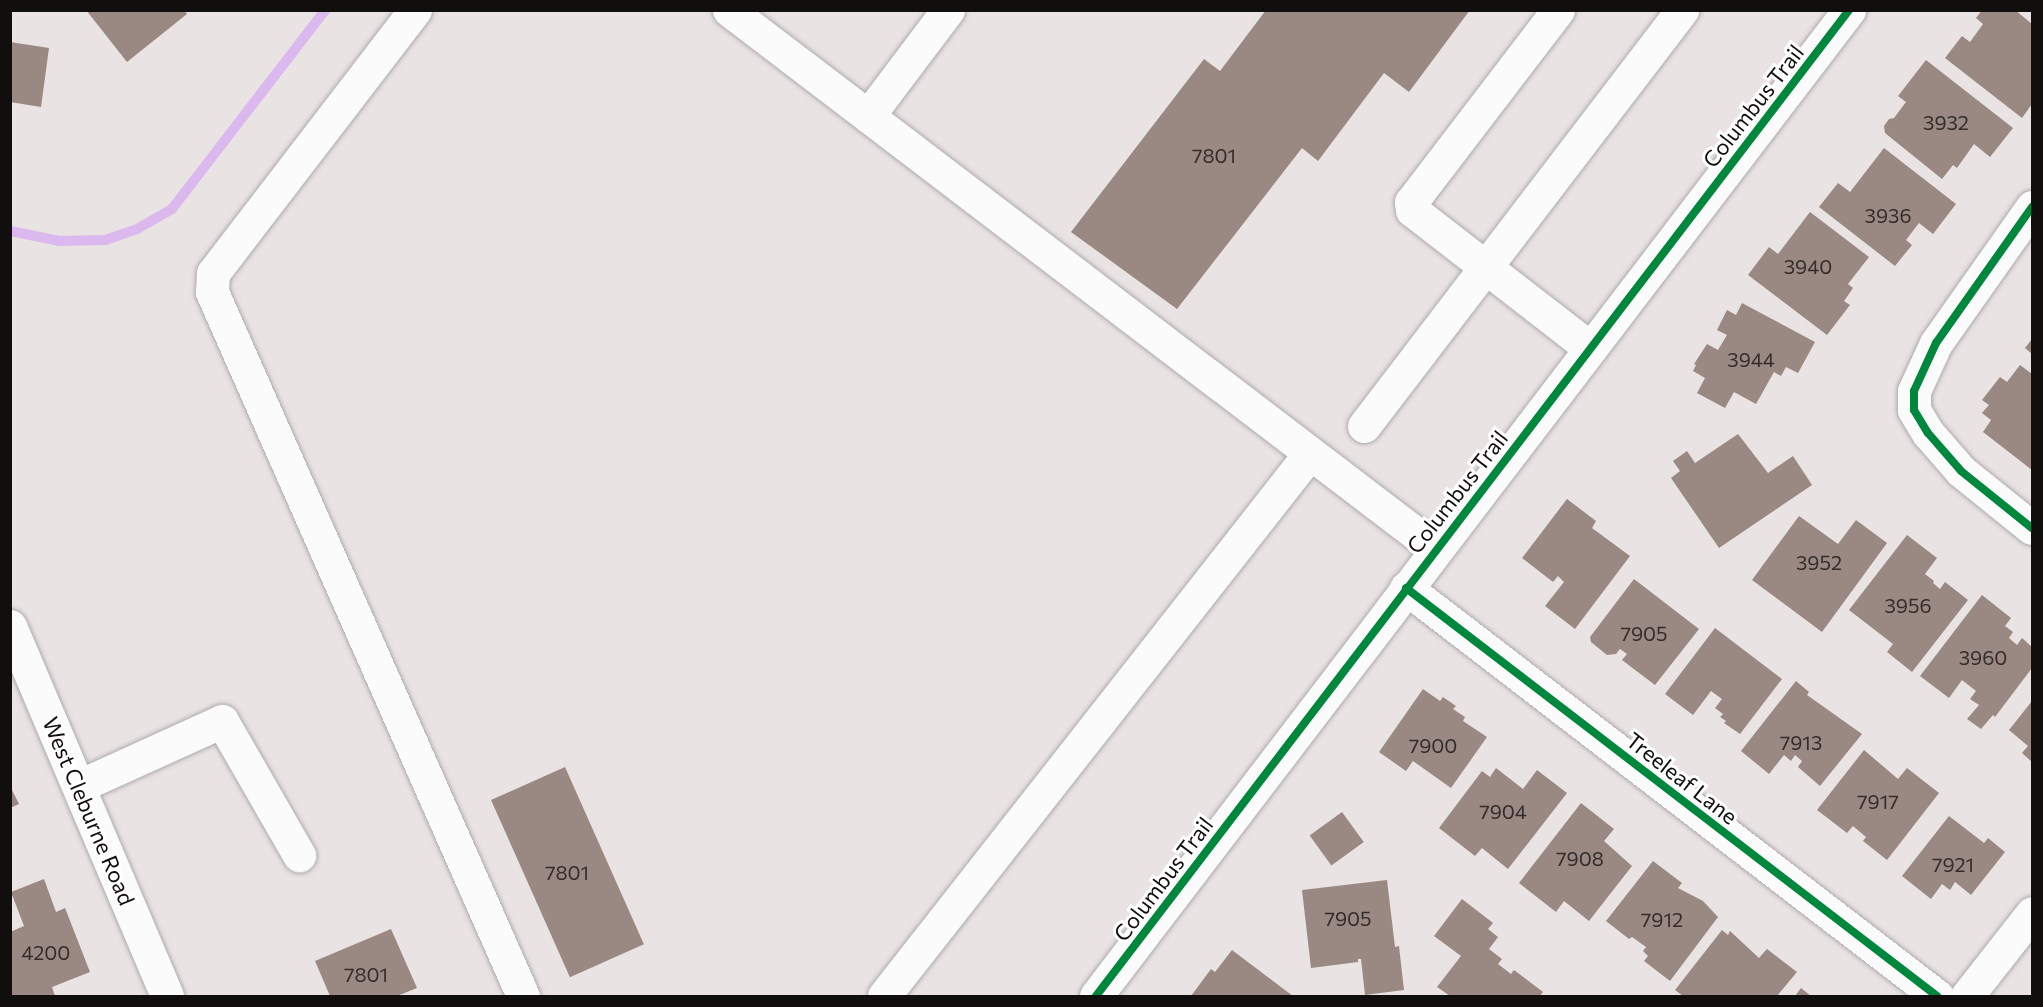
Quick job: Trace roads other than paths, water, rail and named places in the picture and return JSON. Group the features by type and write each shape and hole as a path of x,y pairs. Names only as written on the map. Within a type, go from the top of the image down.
{"street":[{"path":"415,10 213,273 212,291 523,996"},
{"path":"729,10 1436,549"},
{"path":"868,116 948,10"},
{"path":"1558,10 1411,202 1412,210 1417,217 1590,348"},
{"path":"1364,426 1682,10"},
{"name":"Columbus Trail","path":"1096,996 1849,10"},
{"path":"2032,207 1936,343 1914,391 1914,410 1934,441 1961,471 2032,528"},
{"path":"884,996 1310,453"},
{"name":"Treeleaf Lane","path":"1406,588 1936,996"},
{"name":"West Cleburne Road","path":"10,626 167,996"},
{"path":"79,786 222,721 299,855"},
{"path":"1967,996 2032,913"}],"waterway":[{"path":"10,231 59,241 105,240 137,229 172,209 325,10"}]}
